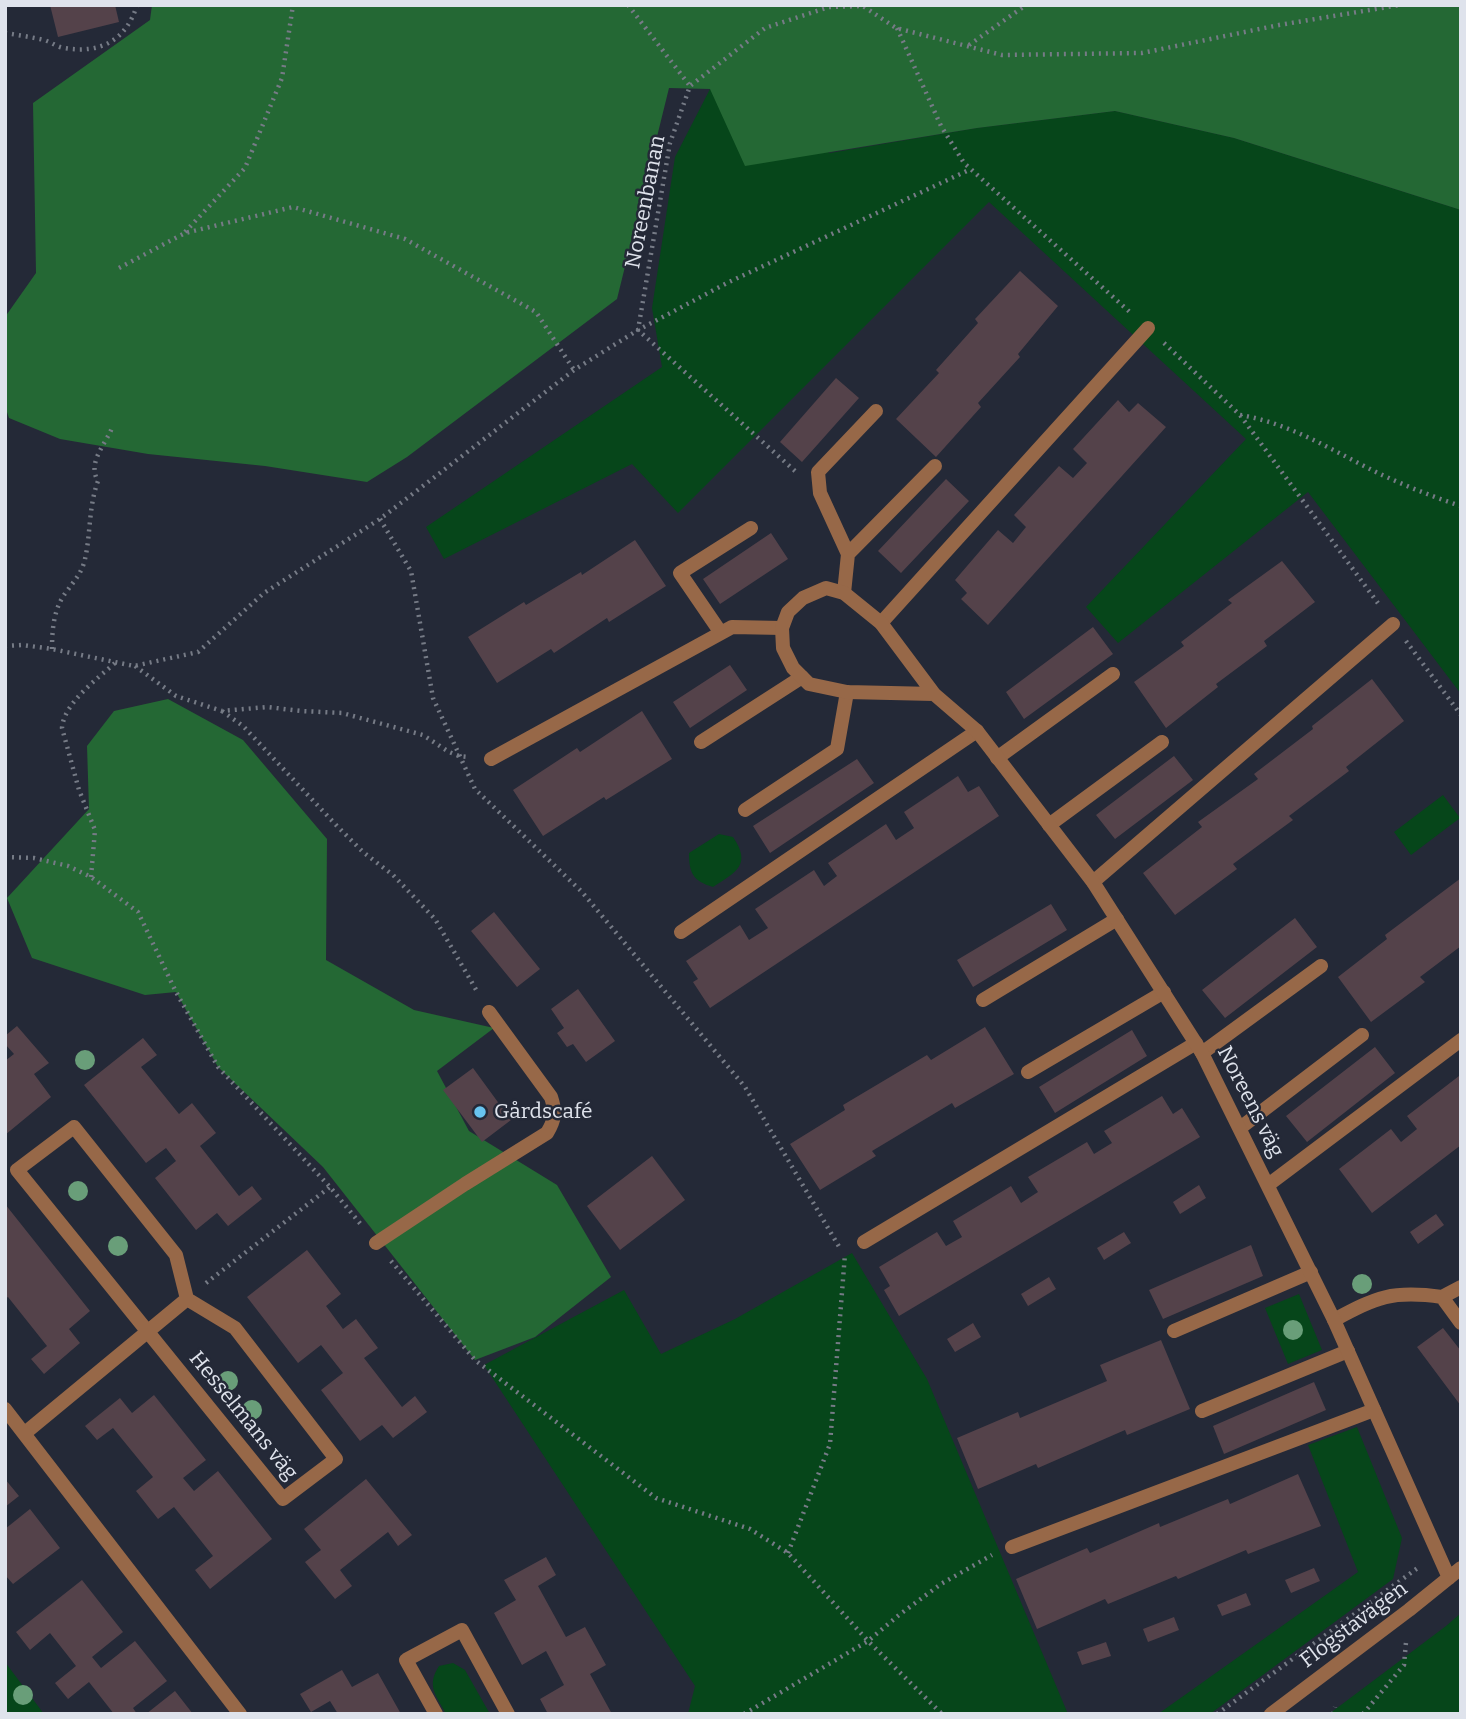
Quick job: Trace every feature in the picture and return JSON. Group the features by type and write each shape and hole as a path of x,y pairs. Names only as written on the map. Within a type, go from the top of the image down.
{"street":[{"path":"881,623 1148,328"},
{"path":"876,411 818,472 820,493 848,554 844,593 826,588 803,598 788,612 782,628 783,648 793,668 809,684 847,691 934,694"},
{"path":"848,554 935,466"},
{"path":"721,633 680,573 751,528"},
{"name":"Noreens väg","path":"844,593 881,623 934,694 977,731 1093,882 1199,1048 1311,1272 1374,1410 1455,1573"},
{"path":"1093,882 1393,624"},
{"path":"491,759 732,627 782,628"},
{"path":"997,758 1113,674"},
{"path":"701,742 802,677"},
{"path":"745,810 837,749 847,691"},
{"path":"681,932 977,731"},
{"path":"1049,825 1163,742"},
{"path":"983,1000 1117,919"},
{"path":"864,1242 1199,1048 1321,966"},
{"path":"1028,1072 1164,992"},
{"path":"376,1243 548,1133 554,1122 556,1111 551,1097 489,1012"},
{"path":"1240,1128 1362,1035"},
{"path":"1268,1185 1461,1040"},
{"name":"Hesselmans väg","path":"74,1126 176,1255 187,1298 235,1328 336,1459 283,1499 17,1170 74,1126"},
{"path":"1174,1331 1311,1272"},
{"path":"1334,1320 1373,1300 1410,1293 1441,1297 1461,1287"},
{"path":"1441,1297 1461,1324"},
{"path":"25,1433 187,1298"},
{"path":"1202,1411 1348,1351"},
{"path":"5,1409 240,1714"},
{"path":"1012,1547 1374,1410"},
{"name":"Flogstavägen","path":"1271,1714 1455,1573"},
{"path":"436,1714 407,1660 462,1630 508,1714"}],"path":[{"path":"5,33 47,41 62,48 93,50 121,36 132,22 136,5"},
{"path":"185,233 245,168 282,78 293,5"},
{"path":"628,5 690,86 765,28 829,7 863,6 896,28 1002,55 1142,53 1279,25 1400,5"},
{"path":"969,45 1026,5"},
{"path":"896,28 941,125 964,163 1148,328 1240,415 1461,715"},
{"name":"Noreenbanan","path":"638,330 670,143 690,86"},
{"path":"135,666 198,652 264,593 380,519 574,370 638,330 740,277 971,169"},
{"path":"119,268 185,233 293,207 405,239 536,312 574,370"},
{"path":"638,330 820,493"},
{"path":"1240,415 1312,439 1379,474 1461,506"},
{"path":"52,649 53,622 60,601 80,576 85,559 92,499 98,481 93,470 94,464 112,428"},
{"path":"380,519 411,571 433,698 475,789 582,892 745,1087 843,1255 830,1444 788,1553"},
{"path":"5,646 23,645 52,649 135,666 176,696 222,711 243,726 337,826 363,852 393,875 435,919 489,1012"},
{"path":"91,877 95,830 79,790 62,729 73,704 116,662"},
{"path":"222,711 267,706 342,713 423,735 459,756 491,759"},
{"path":"5,857 34,858 68,866 91,877 138,912 176,992 218,1067 330,1187 475,1360 656,1498 750,1529 788,1553 868,1642 942,1714"},
{"path":"187,1298 330,1187"},
{"path":"843,1255 864,1242"},
{"path":"744,1714 868,1642 898,1615 941,1584 983,1558 1012,1547"},
{"path":"1217,1714 1415,1570"},
{"path":"1363,1714 1404,1665 1409,1610"},
{"path":"1333,1714 1335,1707"}],"green space":[{"path":"152,5 1461,5 1461,210 1234,138 1115,111 977,128 745,166 710,89 669,88 617,299 407,457 367,482 265,466 148,454 60,439 9,418 5,406 5,317 36,273 33,103 150,20"},
{"path":"710,89 830,153 977,128 1115,111 1234,138 1461,210 1461,694 1308,492 1118,643 1086,607 1246,439 989,202 678,513 632,464 444,559 426,527 662,367 652,308 675,157"},
{"path":"168,699 243,740 327,839 326,960 414,1010 494,1028 437,1071 469,1131 557,1185 611,1277 535,1337 475,1360 323,1167 218,1067 176,992 145,995 32,958 7,898 89,809 87,746 114,711"},
{"path":"1443,795 1460,818 1411,855 1394,832"},
{"path":"719,834 733,837 739,847 741,861 729,877 713,887 701,882 694,875 689,853"},
{"path":"852,1253 927,1379 1068,1714 688,1714 695,1686 484,1365 624,1290 661,1354 735,1319"},
{"path":"1299,1294 1322,1350 1288,1364 1265,1308"},
{"path":"1357,1427 1402,1538 1393,1579 1210,1714 1158,1714 1358,1572 1308,1445"},
{"path":"1461,1613 1461,1714 1329,1714 1446,1626"},
{"path":"5,1662 44,1714 5,1714"},
{"path":"453,1663 465,1670 490,1714 446,1714 436,1696 433,1679 439,1666"}],"building":[{"path":"50,5 115,5 119,22 58,37"},
{"path":"1020,271 1058,306 1018,354 1020,357 978,403 981,407 936,457 896,419 939,373 936,370 978,323 975,319"},
{"path":"836,378 859,398 802,462 780,442"},
{"path":"1118,400 1129,412 1138,403 1166,427 988,625 961,599 967,593 955,580 998,530 1013,543 1026,527 1014,515 1059,466 1073,478 1087,463 1073,449"},
{"path":"946,479 969,501 901,573 878,551"},
{"path":"771,533 788,559 720,604 703,579"},
{"path":"635,540 666,586 609,622 607,618 554,653 551,649 497,683 468,637 524,602 526,605 581,572 582,575"},
{"path":"1282,561 1315,602 1264,641 1267,646 1216,684 1218,687 1166,728 1134,682 1184,646 1181,642 1232,603 1228,600"},
{"path":"1093,627 1113,654 1024,719 1006,692"},
{"path":"730,665 747,690 690,728 673,702"},
{"path":"1372,679 1404,721 1346,767 1349,771 1289,816 1293,820 1233,864 1237,869 1175,915 1143,873 1202,827 1198,822 1258,779 1254,774"},
{"path":"642,711 672,759 606,800 604,797 543,836 513,790 577,748 580,752"},
{"path":"1174,756 1193,780 1115,839 1096,815"},
{"path":"857,759 874,783 770,853 753,826"},
{"path":"958,776 968,792 979,786 999,816 710,1008 693,982 698,979 686,961 740,925 749,940 768,928 755,909 814,870 824,886 837,876 828,863 886,824 896,840 914,828 904,812"},
{"path":"1461,878 1461,946 1420,977 1425,982 1371,1022 1338,977 1387,939 1385,935"},
{"path":"1051,904 1067,930 973,987 957,960"},
{"path":"494,912 540,969 517,987 471,931"},
{"path":"1295,918 1317,947 1225,1018 1202,990"},
{"path":"578,989 615,1041 586,1062 573,1044 567,1047 557,1033 564,1028 551,1009"},
{"path":"17,1026 49,1063 34,1074 51,1097 5,1135 5,1061 14,1054 5,1044 5,1036"},
{"path":"985,1027 1014,1074 955,1108 952,1103 872,1151 876,1156 820,1190 790,1144 845,1110 843,1105 927,1055 931,1060"},
{"path":"1132,1030 1147,1056 1055,1113 1039,1087"},
{"path":"143,1038 157,1055 141,1067 179,1114 192,1103 216,1133 200,1146 239,1196 252,1186 262,1199 228,1226 217,1213 196,1230 155,1178 176,1161 166,1148 146,1163 84,1085"},
{"path":"1375,1047 1395,1073 1307,1142 1286,1116"},
{"path":"473,1068 511,1120 482,1142 443,1090"},
{"path":"1459,1076 1461,1145 1372,1213 1339,1169 1391,1129 1401,1142 1417,1129 1407,1116"},
{"path":"1162,1096 1173,1114 1182,1108 1200,1137 899,1316 884,1290 890,1286 879,1267 937,1232 946,1246 962,1237 953,1221 1011,1186 1021,1203 1038,1192 1028,1177 1087,1142 1094,1154 1112,1143 1104,1131"},
{"path":"652,1156 685,1200 620,1250 587,1206"},
{"path":"1199,1185 1206,1198 1180,1214 1173,1202"},
{"path":"5,1204 90,1311 69,1329 80,1343 44,1374 31,1359 47,1346 8,1297 5,1299"},
{"path":"1436,1214 1444,1225 1418,1244 1410,1232"},
{"path":"1124,1232 1131,1243 1104,1260 1097,1248"},
{"path":"1251,1245 1263,1276 1163,1319 1149,1290"},
{"path":"307,1250 341,1294 326,1306 343,1329 356,1319 378,1348 364,1358 402,1407 415,1396 427,1412 393,1438 382,1425 360,1441 321,1390 343,1373 321,1345 298,1363 247,1297"},
{"path":"1049,1277 1056,1289 1028,1306 1021,1294"},
{"path":"973,1323 981,1337 955,1352 947,1339"},
{"path":"1443,1328 1461,1351 1461,1406 1417,1347"},
{"path":"1161,1340 1190,1409 1127,1435 1125,1430 1038,1468 1036,1464 978,1489 957,1438 1018,1412 1020,1418 1107,1381 1100,1365"},
{"path":"1314,1382 1326,1410 1224,1454 1213,1426"},
{"path":"154,1395 206,1460 183,1478 194,1491 218,1471 272,1539 210,1589 195,1570 213,1556 174,1507 158,1519 136,1491 153,1477 113,1428 97,1440 85,1426 120,1398 132,1413"},
{"path":"1298,1474 1321,1526 1248,1554 1246,1550 1178,1579 1176,1576 1108,1604 1105,1599 1037,1629 1016,1579 1087,1548 1090,1553 1159,1523 1160,1527 1228,1499 1230,1504"},
{"path":"5,1479 19,1496 5,1507"},
{"path":"366,1479 412,1535 398,1546 388,1532 340,1570 352,1586 335,1599 305,1562 321,1550 304,1529"},
{"path":"30,1509 60,1548 13,1584 5,1575 5,1529"},
{"path":"546,1557 556,1575 538,1586 566,1637 585,1627 606,1665 590,1674 612,1714 548,1714 540,1699 564,1685 546,1651 522,1665 494,1613 516,1600 504,1580"},
{"path":"1314,1568 1320,1581 1291,1593 1285,1580"},
{"path":"82,1580 123,1632 92,1657 101,1668 135,1641 167,1681 133,1708 137,1714 114,1714 89,1682 68,1699 55,1683 76,1666 50,1633 30,1650 16,1632"},
{"path":"1246,1593 1251,1605 1222,1616 1217,1605"},
{"path":"1174,1617 1179,1630 1148,1642 1143,1629"},
{"path":"1106,1642 1111,1656 1082,1665 1077,1652"},
{"path":"342,1670 352,1687 378,1673 401,1714 338,1714 330,1701 311,1712 300,1694"},
{"path":"175,1691 193,1714 146,1714"}],"place":[{"name":"Gårdscafé","path":"480,1112"}]}
